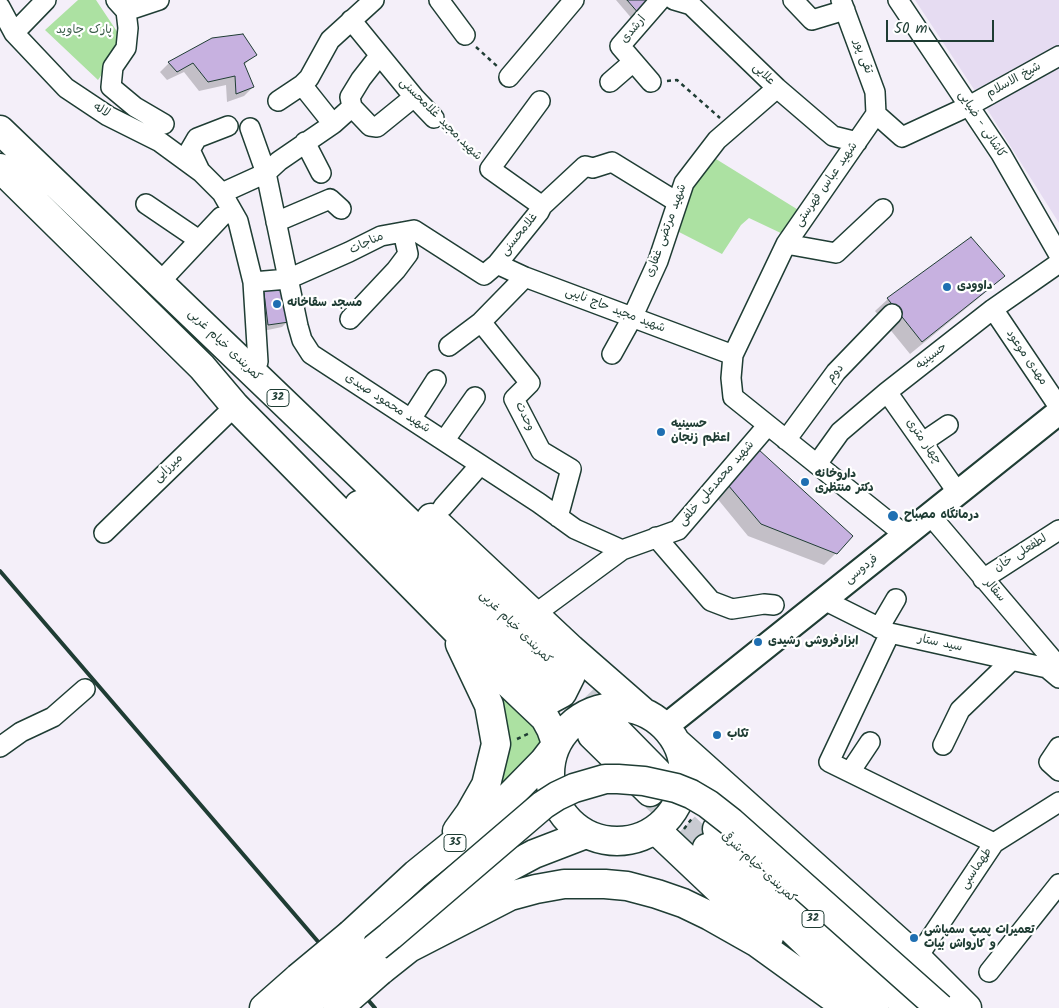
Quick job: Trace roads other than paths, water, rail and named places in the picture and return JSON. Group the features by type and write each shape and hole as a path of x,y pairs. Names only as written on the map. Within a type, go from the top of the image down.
{"highway":[{"name":"کمربندی خیام غربی","path":"0,130 420,533 546,673"},
{"name":"32","path":"0,168 202,367"},
{"path":"165,289 201,315 258,362 535,614 546,673 546,718 556,745"},
{"name":"کمربندی خیام غربی","path":"202,367 303,451 487,628 546,673"},
{"path":"202,367 234,406 448,620 546,673 642,711 654,718 759,817 917,958 967,1008"},
{"path":"436,859 470,813 486,785 496,744 488,705 448,620"},
{"path":"642,711 626,707 609,707 593,710 578,718 565,730 556,745 549,766 550,786 557,806 569,822 586,834 603,840 622,842 640,838 656,830 670,816 680,800 684,781 684,762 671,735"},
{"path":"601,730 661,789"},
{"name":"35","path":"313,998 351,934 416,874 499,808 544,761 556,745"},
{"path":"313,998 390,936 543,805 574,788 605,779 618,779 644,781 676,788 708,804 731,822 940,1008"},
{"path":"706,848 691,855 691,843 700,828 713,818 726,811 744,811 759,817"},
{"path":"656,830 706,848 845,1006"},
{"name":"35","path":"264,1008 313,998 380,970 409,948 464,898 504,870 534,854 586,834"},
{"name":"کمربندی خیام شرقی","path":"706,848 874,1008"},
{"name":"کمربندی خیام شرقی","path":"706,848 909,1008"},
{"path":"409,948 510,896 564,884 627,886 666,897 710,916 756,942 845,1006"}],"main road":[{"name":"فردوسی","path":"671,735 824,600 1059,412"}],"street":[{"path":"14,32 46,0"},
{"path":"159,0 126,4 128,28 126,48 113,67 111,87 135,107 164,124"},
{"path":"278,101 309,78 330,40 374,0"},
{"path":"439,0 464,35"},
{"path":"508,77 574,0"},
{"name":"ارشدی","path":"651,82 620,46 660,0"},
{"name":"علایی","path":"674,0 691,5 777,88 833,136 857,142"},
{"path":"793,0 812,20 843,5"},
{"name":"کاشانی - ضیایی","path":"907,3 1000,154 1059,255"},
{"name":"تقی پور","path":"843,5 875,92 876,114"},
{"name":"لاله","path":"0,7 14,32 66,88 108,116 160,142 201,172 222,193 238,221 253,282 258,362"},
{"name":"شهید مجید غلامحسنی","path":"350,20 414,97 434,118"},
{"path":"380,56 361,79 350,97 352,107 370,126 377,127 414,97"},
{"name":"شیخ الاسلام","path":"969,106 1059,56"},
{"path":"610,82 633,62"},
{"path":"302,84 332,124"},
{"name":"شهید مرتضی غفاری","path":"612,354 632,318 658,261 684,182 717,140 777,88"},
{"name":"شهید مجید غلامحسنی","path":"540,101 490,169 542,206"},
{"path":"876,114 902,137 969,106"},
{"path":"222,193 266,173 352,107"},
{"name":"شهید عباس فهرستی","path":"733,355 786,244 876,114"},
{"path":"201,172 190,150 197,138 228,126"},
{"name":"شهید محمود صیدی","path":"250,128 266,173 298,326 302,340 311,354 575,529 622,550"},
{"path":"305,142 321,173"},
{"name":"غلامحسنی","path":"497,264 542,206 585,166 593,168 612,162 677,202"},
{"path":"276,222 330,199 341,208"},
{"path":"146,204 199,240"},
{"path":"786,244 836,253 883,209"},
{"path":"165,289 199,240 221,217"},
{"name":"مناجات","path":"253,282 288,279 381,236 414,230 484,275 497,264"},
{"path":"350,319 396,270 408,254 403,232"},
{"name":"حسینیه","path":"817,464 840,432 888,392 993,309 1059,263"},
{"name":"شهید مجید حاج نایبی","path":"497,264 525,277 733,355"},
{"path":"449,346 481,322 525,277"},
{"name":"مهدی موعود","path":"993,309 1059,407"},
{"name":"دوم","path":"786,440 836,372 892,314"},
{"name":"وحدت","path":"481,322 530,383 514,399 541,451 571,469 558,517"},
{"path":"733,355 732,397 905,535"},
{"path":"411,419 436,380"},
{"name":"چهار متری","path":"888,392 958,492"},
{"path":"444,441 475,397"},
{"name":"میرزایی","path":"104,532 234,406"},
{"name":"شهید محمدعلی خلفی","path":"535,614 622,550 678,530 730,475 768,425"},
{"path":"923,442 948,425"},
{"path":"443,507 480,465"},
{"name":"سقالر","path":"930,515 983,579 1056,658"},
{"name":"لطفعلی خان","path":"983,579 1059,530"},
{"path":"656,537 711,601 732,609 764,604 774,606"},
{"path":"896,599 885,630 829,762 994,843"},
{"name":"سید ستار","path":"824,600 885,630 1047,668 1059,678"},
{"path":"943,745 960,710 1012,660"},
{"path":"0,747 20,732 53,717 85,689"},
{"path":"850,772 870,742"},
{"path":"1059,747 1049,762 1059,771"},
{"name":"طهماسبی","path":"917,958 994,843 1059,802"},
{"path":"989,972 1059,884"}],"tunnel":[{"path":"555,668 610,724"},
{"path":"542,683 592,735"},
{"path":"655,797 707,848"}],"railway":[{"path":"0,571 375,1008"}],"place":[{"name":"داوودی","path":"947,287"},
{"name":"مسجد سقاخانه","path":"277,304"},
{"name":"حسینیه اعظم زنجان","path":"661,432"},
{"name":"داروخانه دکتر منتظری","path":"805,482"},
{"name":"درمانگاه مصباح","path":"893,516"},
{"name":"ابزارفروشی رشیدی","path":"758,642"},
{"name":"تکاب","path":"717,735"},
{"name":"تعمیرات پمپ سمپاشی و کارواش بیات","path":"914,938"}],"park label":[{"name":"پارک جاوید","path":"84,31"}]}
